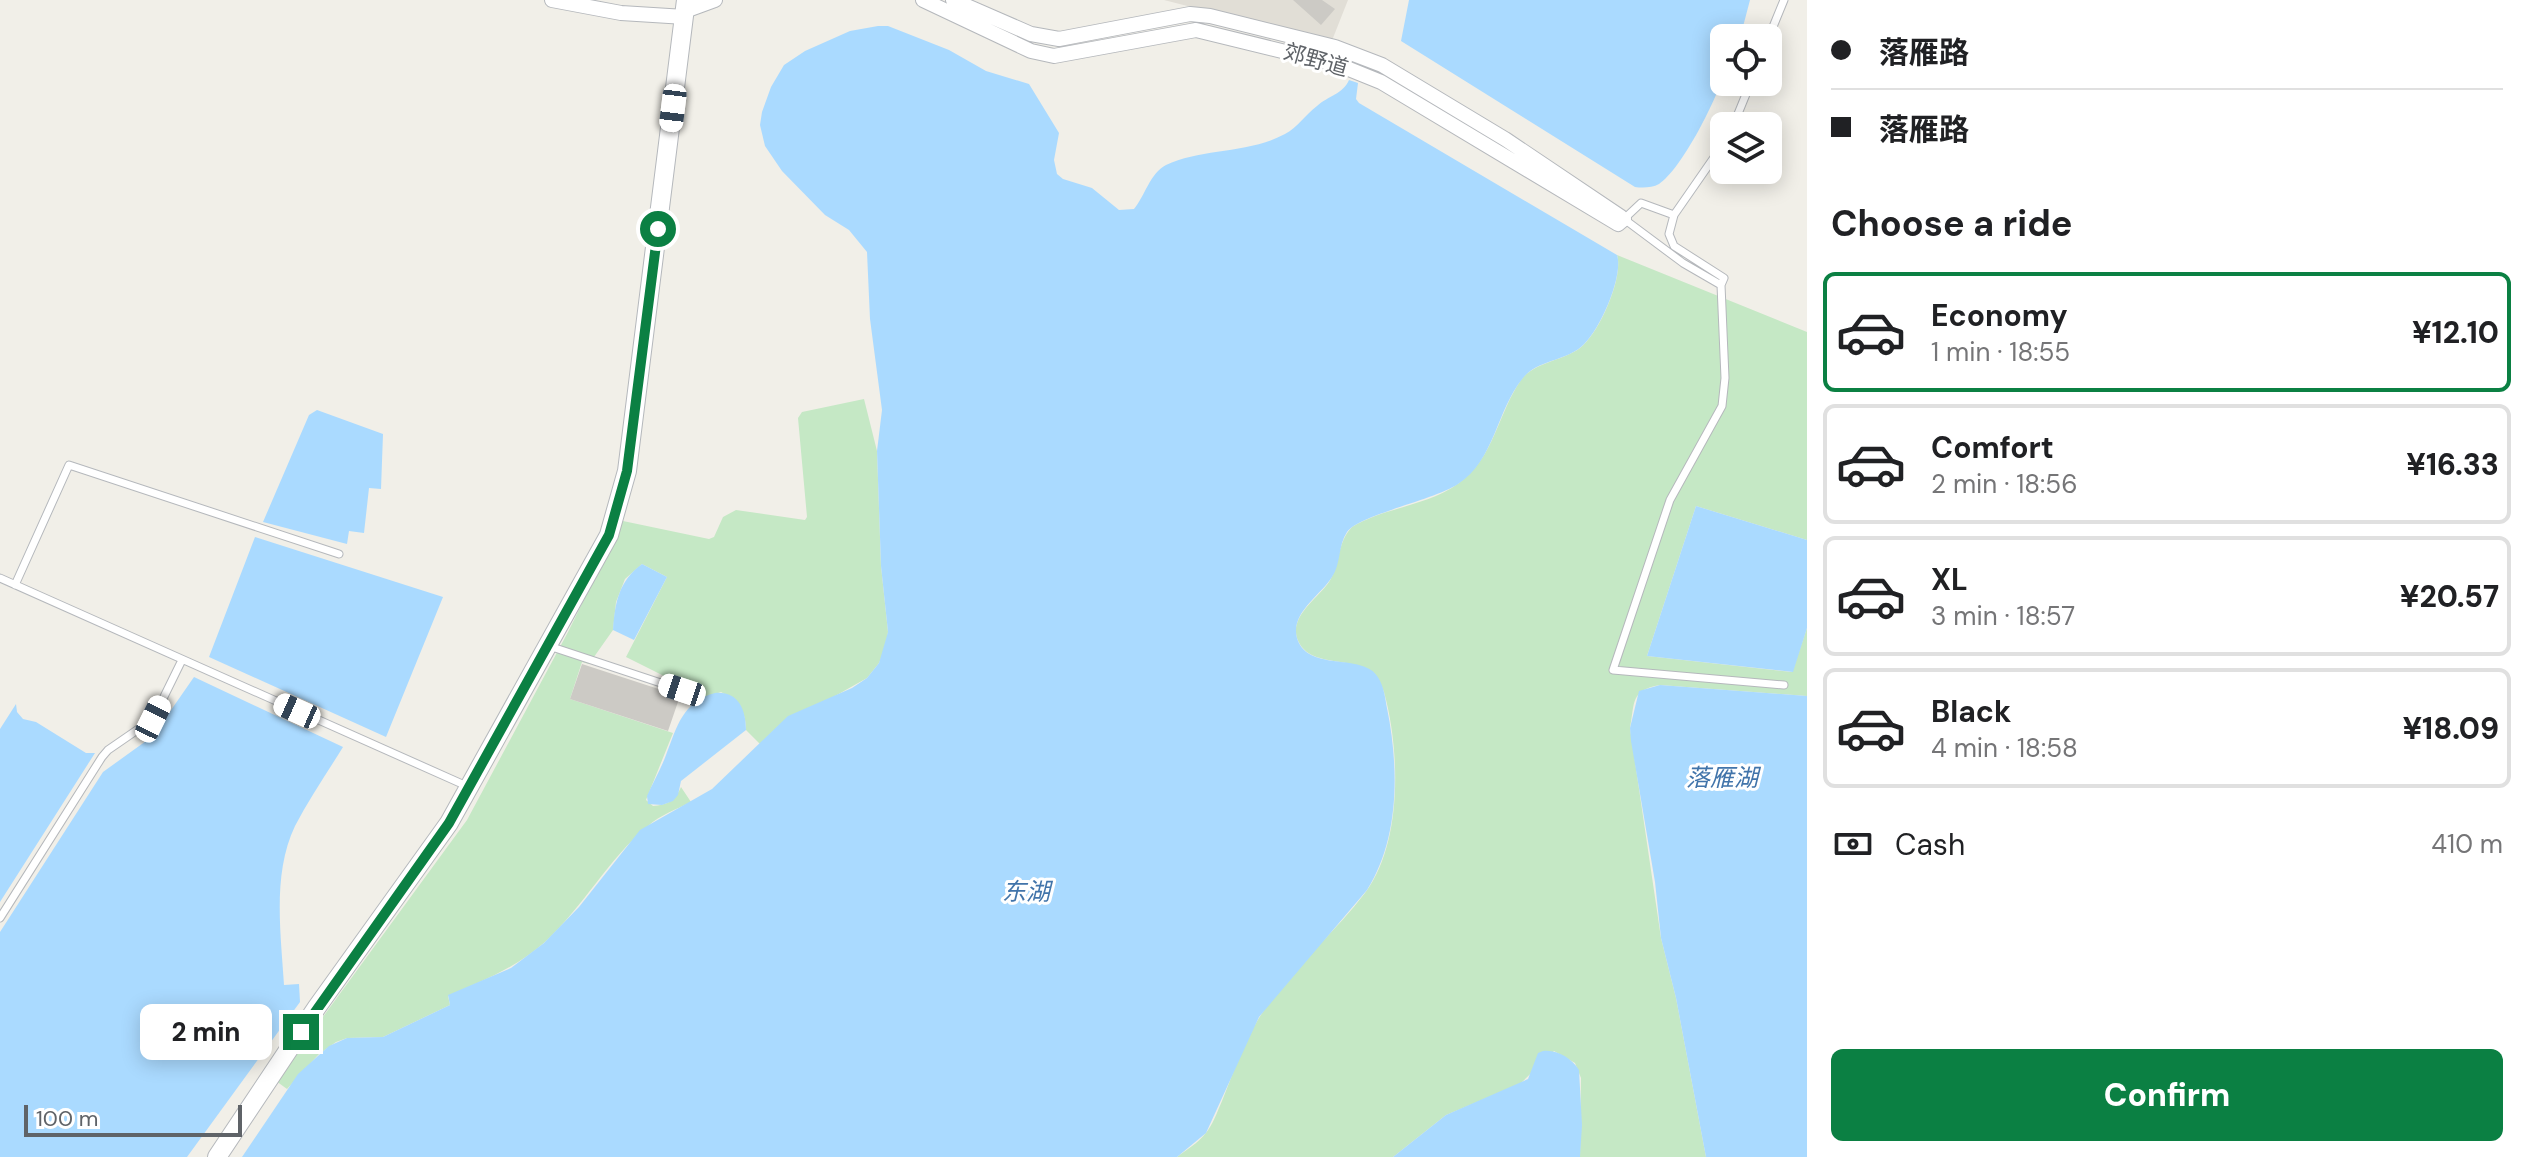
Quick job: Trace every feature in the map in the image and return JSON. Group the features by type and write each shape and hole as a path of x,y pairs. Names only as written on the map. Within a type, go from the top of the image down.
{"street":[{"path":"552,0 621,13 685,9 715,0"},
{"name":"郊野道","path":"923,0 1031,51 1054,56 1196,30 1339,65 1381,82 1618,224 1624,219"},
{"path":"953,0 1045,38 1075,38 1190,14 1210,16 1335,47 1382,65 1492,131 1624,219"},
{"path":"217,1157 317,1007 449,823 609,535 627,471 685,9"}],"lane":[{"path":"1774,24 1784,0"},
{"path":"1710,163 1674,215 1669,234 1674,246 1724,278 1721,285 1725,378 1722,406 1670,500 1613,670 1784,685"},
{"path":"1674,215 1641,203 1624,219 1683,263 1721,285"},
{"path":"15,585 69,465 339,554"},
{"path":"0,578 469,787"},
{"path":"549,646 682,690"},
{"path":"0,918 102,757 153,719 182,660"}],"shaded area":[{"path":"1164,0 1348,0 1331,43"}],"green space":[{"path":"1617,255 1807,332 1807,540 1696,506 1647,656 1792,672 1807,628 1807,696 1660,685 1639,694 1630,728 1661,938 1676,998 1706,1157 1580,1157 1581,1078 1575,1063 1554,1051 1520,1084 1446,1115 1393,1157 1177,1157 1208,1130 1243,1048 1270,1001 1365,893 1377,872 1392,822 1395,768 1384,692 1377,678 1367,670 1314,656 1304,649 1296,630 1301,615 1329,582 1352,527 1434,497 1459,483 1471,473 1488,448 1521,380 1533,369 1573,352 1587,341 1602,318 1613,290 1617,277"},
{"path":"864,399 877,451 881,566 888,632 879,663 867,678 773,731 760,744 746,730 740,707 721,692 696,700 690,689 626,657 667,577 642,564 625,579 616,602 613,630 589,664 582,662 570,699 673,733 646,800 653,806 666,803 676,796 681,787 691,802 658,819 634,839 559,928 523,959 448,996 450,1005 383,1037 347,1038 336,1042 319,1054 287,1089 276,1081 467,820 568,632 623,521 709,539 714,537 723,517 736,510 805,520 798,418 802,412"}],"water":[{"path":"1409,0 1750,0 1744,24 1710,24 1710,96 1715,96 1713,101 1677,165 1659,184 1644,188 1635,187 1401,41"},
{"name":"东湖","path":"888,26 949,50 986,71 1029,84 1059,133 1054,160 1057,174 1063,179 1092,188 1119,210 1134,209 1156,173 1166,165 1194,156 1256,145 1285,134 1321,103 1343,89 1349,80 1358,83 1356,99 1359,103 1617,255 1613,290 1588,340 1574,352 1535,368 1523,378 1507,405 1488,449 1470,474 1458,484 1366,520 1347,532 1335,572 1298,620 1297,638 1302,648 1319,658 1371,670 1381,682 1384,693 1394,754 1394,802 1386,848 1367,890 1259,1017 1206,1133 1177,1157 242,1157 298,1074 329,1046 347,1038 383,1037 450,1005 448,995 511,968 544,943 579,907 640,830 712,789 788,716 852,688 867,678 879,663 888,632 881,566 877,451 882,410 870,319 867,252 849,230 825,215 782,171 765,146 760,125 771,87 784,65 805,51 850,31"},
{"path":"317,410 383,434 381,489 369,488 364,533 349,531 347,544 263,522 309,415"},
{"path":"1696,506 1807,540 1807,628 1793,672 1647,656"},
{"path":"255,537 443,597 386,737 209,657"},
{"path":"642,564 667,577 634,640 613,630 614,620 623,585"},
{"path":"194,677 343,747 295,826 283,864 280,925 284,985 299,984 300,1002 187,1157 0,1157 0,932 103,772 153,736"},
{"name":"落雁湖","path":"1660,685 1807,696 1807,1157 1706,1157 1676,998 1661,938 1655,882 1631,741 1630,728 1639,691"},
{"path":"715,693 735,698 742,709 746,730 681,781 678,795 673,801 662,805 648,804 647,796 682,717 695,703"},
{"path":"16,704 17,712 23,719 36,722 86,753 95,753 0,902 0,729"},
{"path":"1538,1053 1563,1055 1579,1070 1580,1157 1393,1157 1446,1115 1528,1079"}],"building":[{"path":"1293,0 1322,0 1335,9 1321,25"},
{"path":"582,664 680,696 668,731 570,699"}],"route":[{"path":"301,1032 449,823 609,535 627,471 658,229"}]}
